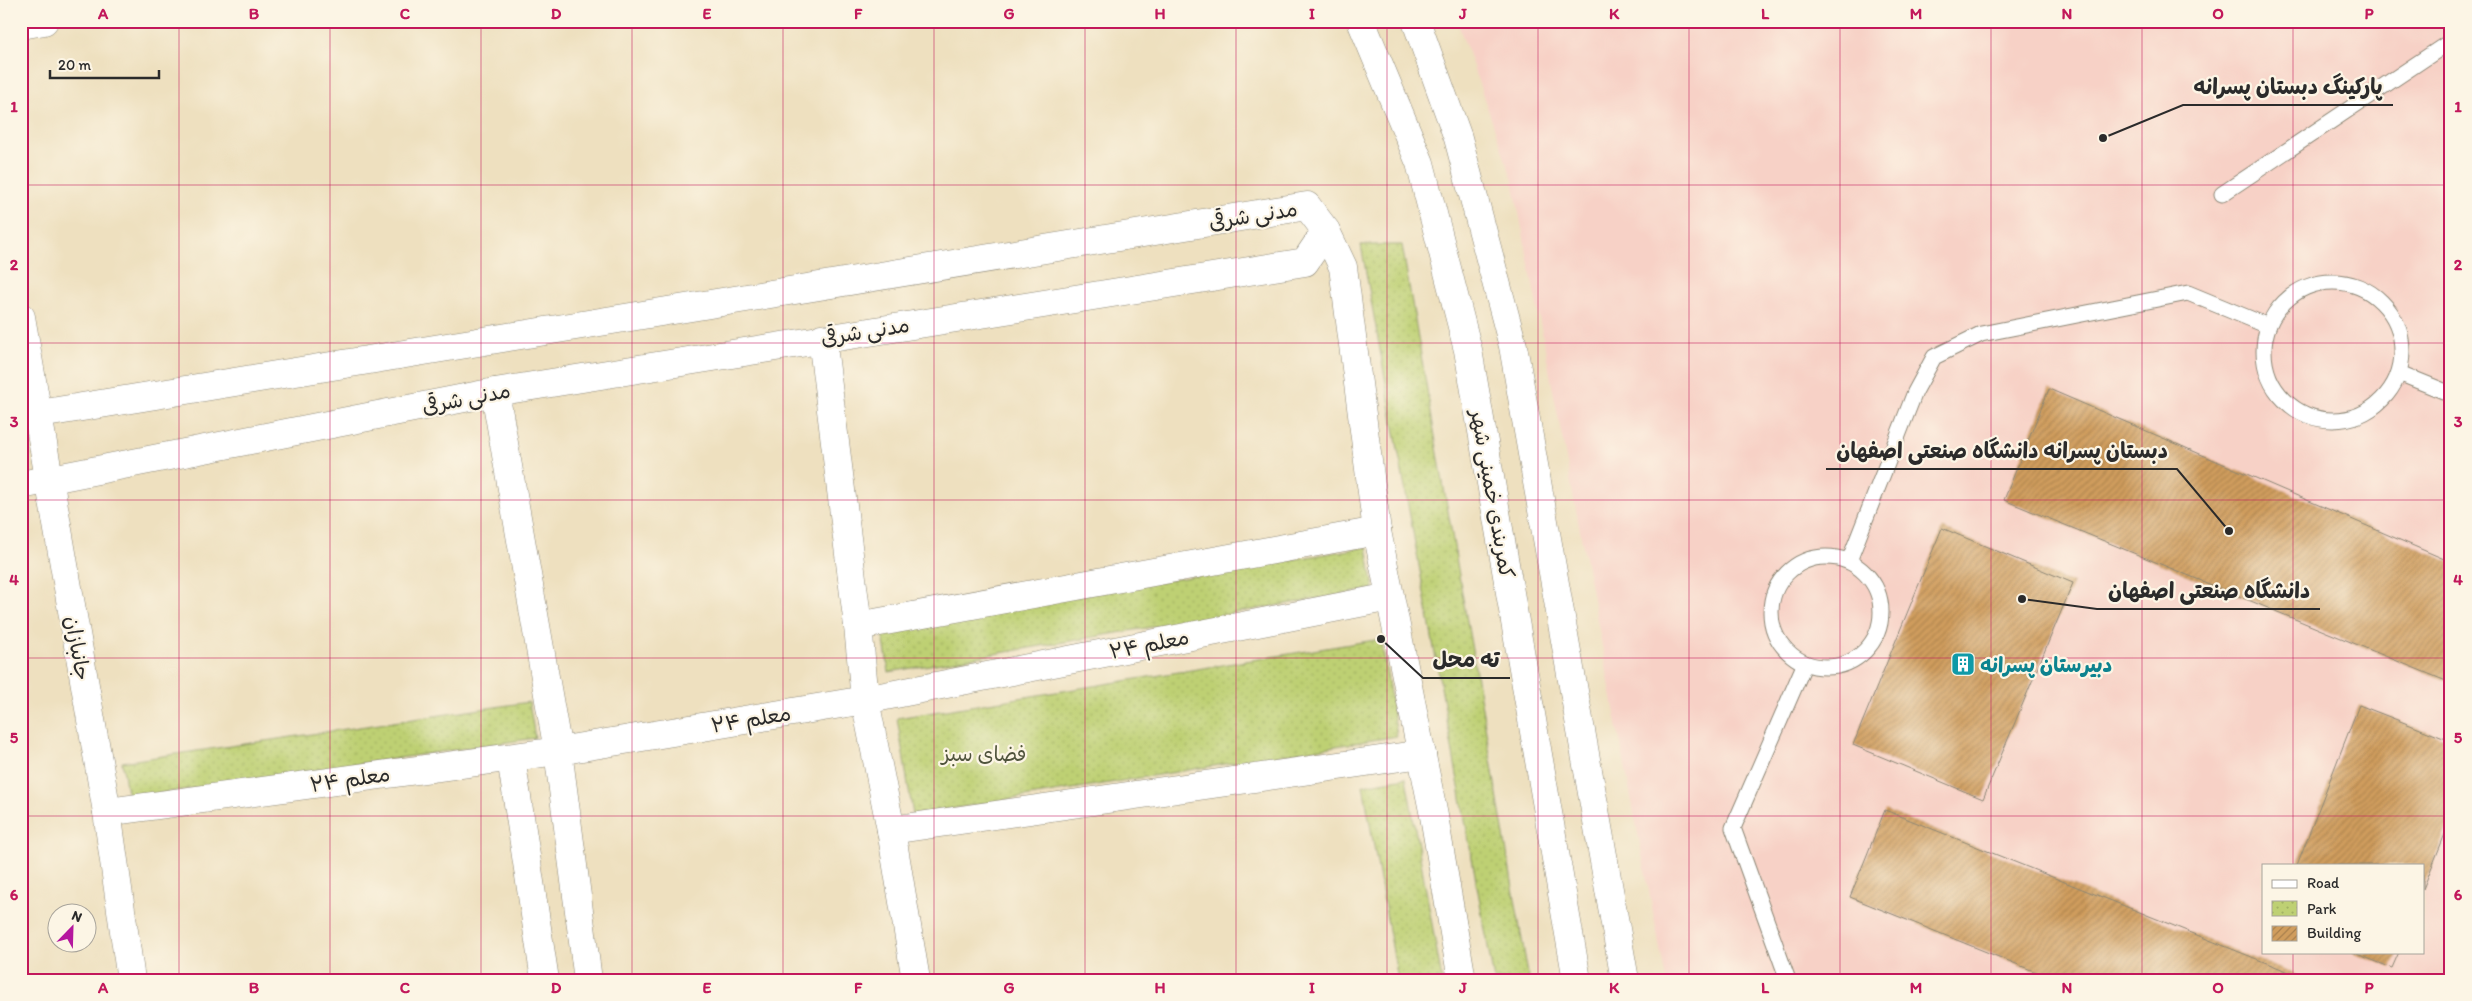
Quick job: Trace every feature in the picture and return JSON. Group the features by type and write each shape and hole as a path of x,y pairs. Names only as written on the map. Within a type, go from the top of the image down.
{"main road":[{"path":"21,25 44,21"},
{"name":"کمربندی خمینی شهر","path":"1361,21 1420,163 1468,350 1577,980"},
{"path":"1416,21 1458,138 1513,346 1625,980"},
{"name":"مدنی شرقی","path":"21,485 494,392 1305,262 1326,231 1307,206 30,415"},
{"path":"1326,231 1343,267 1377,530 1422,754 1462,980"},
{"name":"جانبازان","path":"21,318 30,415 50,480 106,812 131,980"},
{"path":"822,338 858,626 865,700 892,830 916,980"},
{"path":"494,392 558,751 588,980"},
{"path":"858,626 1377,530"},
{"name":"معلم ۲۴","path":"106,812 558,751 865,700 1390,597"},
{"path":"892,830 1422,754"},
{"path":"510,758 545,980"}],"lane":[{"path":"2222,194 2451,41"},
{"path":"2320,282 2344,282 2367,290 2386,305 2398,325 2403,349 2399,372 2389,392 2374,407 2361,414 2332,420 2311,416 2291,406 2276,390 2266,370 2263,348 2268,326 2280,306 2298,291 2320,282"},
{"path":"1849,561 1915,392 1934,356 1981,334 2188,293 2268,326"},
{"path":"2399,372 2451,394"},
{"path":"1832,557 1849,561 1865,572 1876,587 1882,605 1881,625 1873,642 1860,656 1843,665 1824,667 1805,663 1790,654 1779,641 1772,625 1771,607 1775,590 1784,575 1806,561 1814,558 1832,557"},
{"path":"1788,980 1733,828 1805,663"}],"shaded area":[{"path":"1457,21 2451,21 2451,980 1666,980 1513,181"}],"green space":[{"path":"1361,245 1402,245 1529,980 1494,980"},
{"path":"1367,547 1374,589 889,672 882,629"},
{"name":"فضای سبز","path":"1381,639 1397,736 913,815 897,718"},
{"path":"529,702 535,738 128,798 122,762"},
{"path":"1406,778 1442,980 1398,980 1363,785"}],"building":[{"path":"2049,389 2451,562 2451,683 2004,500"},
{"name":"دبیرستان پسرانه","path":"1942,528 2073,583 1983,799 1853,745"},
{"path":"2359,705 2451,741 2451,819 2424,886 2424,864 2297,864"},
{"path":"1885,810 2309,980 2056,980 1850,897"},
{"path":"2357,954 2398,954 2392,968"}],"place":[{"name":"پارکینگ دبستان پسرانه","path":"2103,138"},
{"name":"دبستان پسرانه دانشگاه صنعتی اصفهان","path":"2229,531"},
{"name":"دانشگاه صنعتی اصفهان","path":"2022,599"},
{"name":"ته محل","path":"1381,639"},
{"name":"دبیرستان پسرانه","path":"1963,664"}]}
